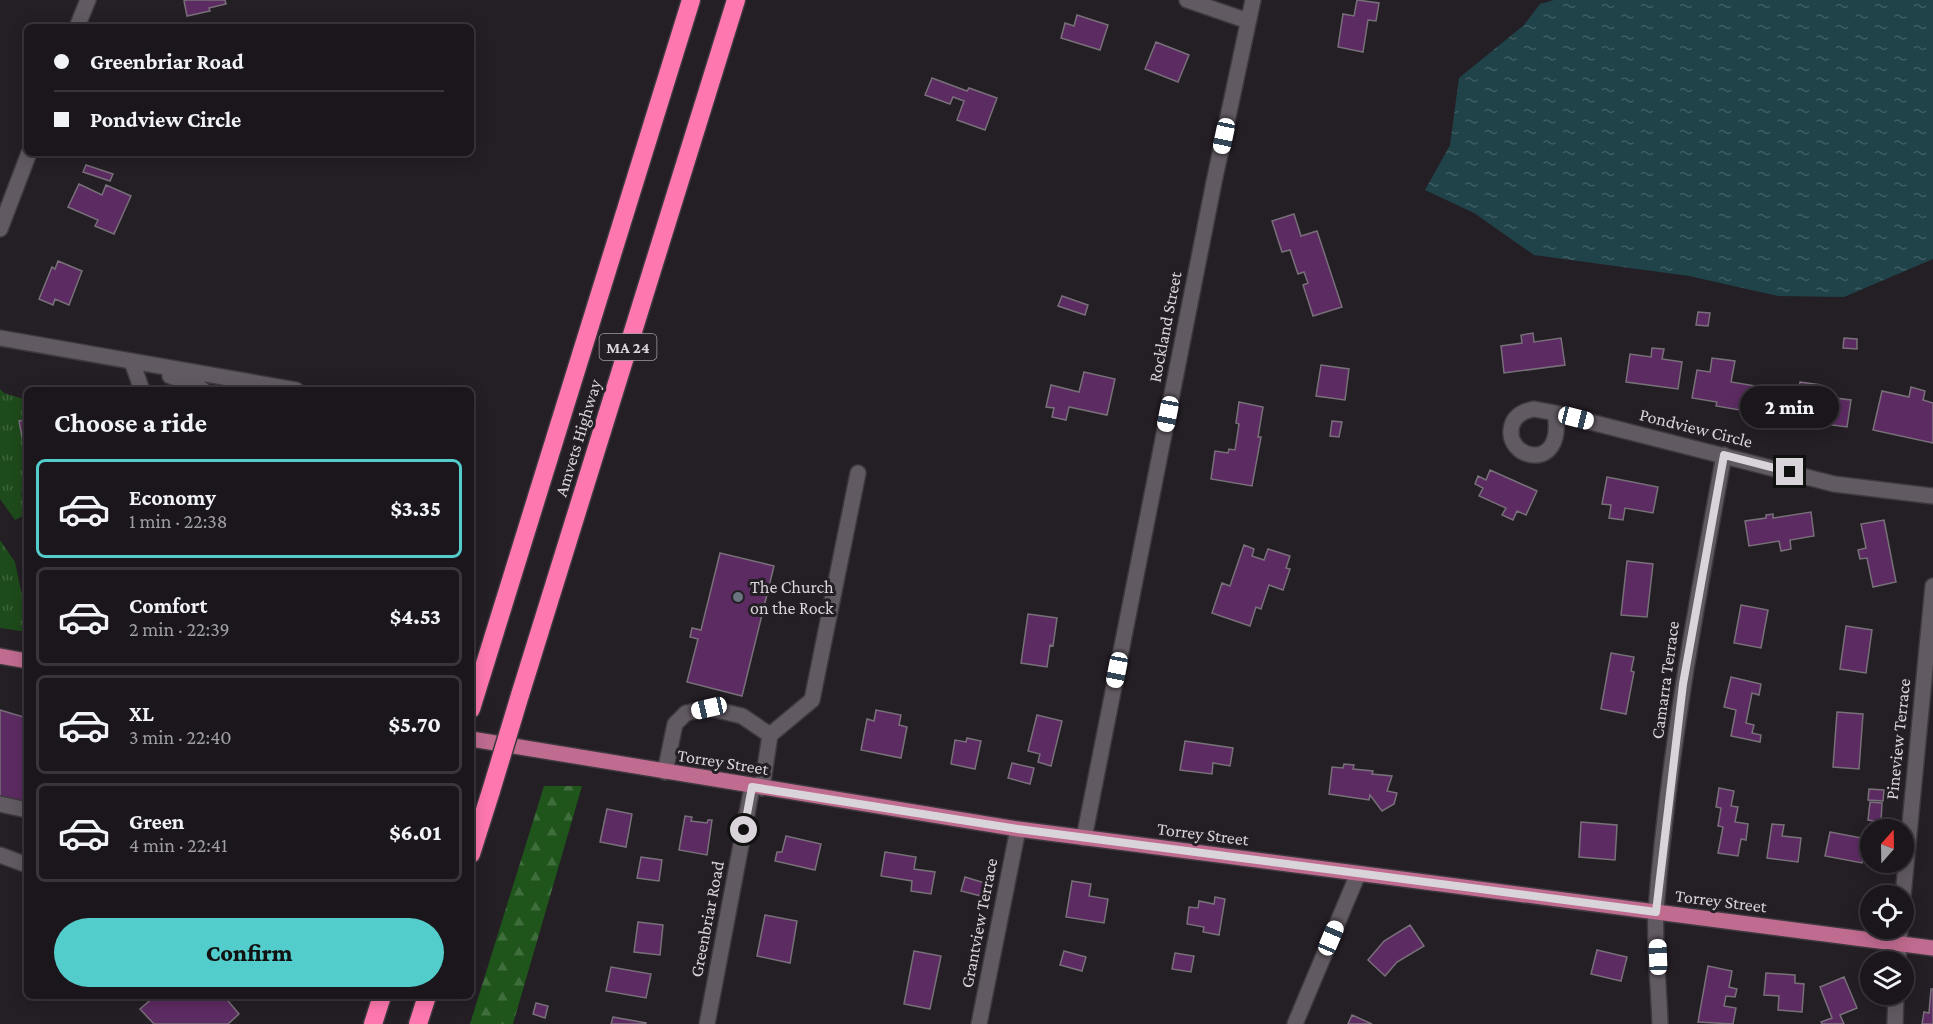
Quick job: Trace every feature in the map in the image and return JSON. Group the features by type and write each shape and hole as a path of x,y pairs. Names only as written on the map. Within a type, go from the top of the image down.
{"highway":[{"name":"Amvets Highway","path":"474,699 691,0"},
{"name":"Amvets Highway","path":"474,844 736,0"},
{"path":"373,1024 381,999"},
{"path":"418,1024 426,999"}],"main road":[{"path":"0,656 24,660"},
{"name":"Torrey Street","path":"474,740 757,788 1018,829 1656,912 1860,932"},
{"name":"Torrey Street","path":"1908,939 1933,948"}],"street":[{"path":"78,24 88,0"},
{"path":"1187,0 1248,21"},
{"name":"Rockland Street","path":"1084,838 1211,194 1253,0"},
{"path":"0,229 28,156"},
{"path":"0,338 278,387"},
{"path":"132,362 141,387"},
{"path":"132,362 199,387"},
{"name":"Pondview Circle","path":"1556,412 1834,484 1933,496"},
{"name":"Camarra Terrace","path":"1660,1024 1656,912 1683,684 1724,455"},
{"path":"665,772 675,724 686,713 709,708 742,716 770,735 812,700 858,473"},
{"name":"Pineview Terrace","path":"1904,885 1933,586"},
{"name":"Greenbriar Road","path":"707,1024 770,735"},
{"path":"0,804 24,809"},
{"name":"Grantview Terrace","path":"979,1024 1018,829"},
{"path":"0,855 24,865"},
{"path":"1295,1024 1358,874"},
{"path":"1894,1024 1895,1005"}],"green space":[{"path":"0,389 4,393 24,399 24,421 19,422 24,448 24,492 21,493 24,516 15,520 0,499"},
{"path":"0,540 15,562 24,605 24,632 0,628"},
{"path":"544,786 582,786 513,1024 470,1024"}],"water":[{"path":"1554,0 1933,0 1933,259 1844,297 1778,296 1689,276 1534,255 1474,213 1425,190 1450,145 1459,78 1524,25 1540,4"}],"building":[{"path":"225,0 226,4 209,8 210,11 187,16 184,1"},
{"path":"1357,0 1379,3 1376,21 1368,20 1363,52 1338,47 1343,14 1354,16"},
{"path":"1077,15 1108,25 1100,50 1061,38 1065,23 1074,26"},
{"path":"1156,42 1189,55 1178,82 1145,69"},
{"path":"932,78 967,91 969,88 997,98 985,130 957,120 964,101 953,97 950,104 925,95"},
{"path":"86,165 113,174 110,181 83,172"},
{"path":"79,184 102,195 106,185 131,196 114,234 95,226 98,220 68,207"},
{"path":"1294,214 1301,236 1317,231 1342,307 1313,316 1303,285 1308,283 1304,272 1298,274 1290,250 1282,252 1272,221"},
{"path":"58,261 82,271 69,305 55,299 53,305 39,299 52,267 55,269"},
{"path":"1062,296 1088,305 1085,315 1058,306"},
{"path":"1698,312 1710,313 1708,326 1696,325"},
{"path":"1533,333 1534,342 1561,338 1565,365 1504,373 1501,346 1522,343 1521,335"},
{"path":"1844,338 1857,339 1857,349 1843,348"},
{"path":"1652,348 1664,349 1662,359 1682,362 1678,389 1626,382 1630,354 1651,357"},
{"path":"1712,358 1735,361 1731,382 1762,387 1757,413 1716,406 1717,402 1692,398 1697,370 1710,372"},
{"path":"1321,365 1349,369 1345,400 1316,396"},
{"path":"1084,372 1115,379 1107,415 1069,407 1066,420 1052,417 1054,408 1046,407 1051,385 1079,392"},
{"path":"1800,382 1821,385 1820,396 1851,400 1847,427 1787,419 1791,392 1798,393"},
{"path":"1911,387 1925,391 1923,400 1933,403 1933,443 1873,430 1882,391 1909,397"},
{"path":"1239,402 1263,407 1258,437 1261,437 1252,486 1211,479 1215,451 1228,453 1229,449 1235,450 1239,424 1236,423"},
{"path":"24,420 24,447 19,421"},
{"path":"1332,421 1342,422 1339,437 1330,436"},
{"path":"1490,470 1537,491 1526,515 1517,511 1513,520 1502,515 1506,508 1479,496 1483,488 1475,484 1478,476 1486,480"},
{"path":"1607,477 1658,487 1653,513 1625,508 1623,520 1609,518 1611,505 1602,504"},
{"path":"1811,512 1814,536 1790,540 1791,549 1781,551 1779,541 1749,546 1745,521 1766,518 1766,515 1773,514 1773,518"},
{"path":"1884,520 1896,582 1873,587 1867,558 1860,559 1858,550 1866,548 1861,524"},
{"path":"1244,545 1254,549 1252,556 1264,560 1268,549 1290,556 1286,568 1290,569 1283,590 1269,585 1261,609 1256,607 1250,626 1212,613 1222,583 1230,586"},
{"name":"The Church on the Rock","path":"720,553 774,566 742,696 687,682 698,639 690,637 692,628 701,630"},
{"path":"1627,561 1653,564 1647,617 1621,615"},
{"path":"1741,605 1768,610 1761,648 1734,643"},
{"path":"1028,614 1057,618 1047,667 1021,663"},
{"path":"1846,626 1872,630 1866,673 1840,669"},
{"path":"1611,653 1634,657 1631,671 1634,672 1626,714 1601,709"},
{"path":"1731,677 1761,684 1759,695 1752,693 1746,723 1754,725 1752,733 1761,735 1760,742 1731,736 1736,710 1724,707"},
{"path":"0,710 24,717 24,801 0,797"},
{"path":"876,710 901,715 899,725 907,727 901,758 861,750 867,719 874,721"},
{"path":"1837,712 1863,714 1859,769 1833,767"},
{"path":"1037,715 1062,721 1051,766 1038,762 1040,754 1028,751"},
{"path":"967,738 981,741 975,769 951,764 955,740 966,742"},
{"path":"1185,741 1233,748 1230,766 1213,763 1212,774 1180,770"},
{"path":"1012,763 1034,768 1030,784 1008,778"},
{"path":"1344,764 1354,765 1353,769 1373,771 1372,774 1392,776 1387,791 1397,793 1394,804 1382,811 1370,795 1369,800 1329,794 1332,767 1343,768"},
{"path":"1719,788 1734,791 1731,806 1738,807 1735,822 1748,824 1746,840 1741,839 1738,856 1718,853 1723,827 1718,826 1721,808 1716,807"},
{"path":"1869,789 1884,790 1883,801 1868,800"},
{"path":"1870,802 1882,803 1881,819 1868,819"},
{"path":"607,809 632,814 626,847 600,842"},
{"path":"685,816 692,817 691,821 707,823 708,820 712,820 707,855 679,850"},
{"path":"1581,822 1617,825 1615,860 1579,857"},
{"path":"1772,824 1784,825 1782,836 1801,838 1798,862 1767,858"},
{"path":"1830,832 1860,838 1860,863 1825,856"},
{"path":"786,836 821,844 815,870 775,861 777,852 782,852"},
{"path":"885,852 916,857 914,869 935,872 931,894 911,891 912,881 881,876"},
{"path":"641,857 662,860 659,881 637,878"},
{"path":"965,877 985,883 981,896 961,891"},
{"path":"1072,881 1091,884 1089,896 1108,899 1104,923 1066,917"},
{"path":"1215,897 1225,899 1219,935 1203,932 1204,927 1187,924 1189,907 1198,908 1199,901 1214,904"},
{"path":"765,915 797,921 790,963 757,956"},
{"path":"638,922 663,925 660,955 634,952"},
{"path":"1410,925 1424,946 1397,962 1385,976 1368,960 1384,941"},
{"path":"1597,950 1627,957 1621,981 1591,974"},
{"path":"914,951 941,956 930,1009 904,1004"},
{"path":"1064,951 1086,957 1082,971 1060,965"},
{"path":"1175,953 1194,956 1191,972 1172,969"},
{"path":"1708,966 1732,971 1729,987 1737,989 1735,997 1726,996 1724,1006 1736,1008 1733,1024 1698,1022"},
{"path":"611,967 651,974 646,998 606,991"},
{"path":"1766,973 1795,975 1795,983 1804,984 1802,1012 1778,1010 1779,996 1764,995"},
{"path":"1844,977 1857,1008 1840,1015 1844,1024 1822,1024 1821,1022 1832,1018 1820,987"},
{"path":"1931,989 1933,989 1933,1024 1922,1024 1924,1012 1929,1013"},
{"path":"152,999 226,999 239,1014 228,1024 154,1024 140,1009"},
{"path":"536,1003 548,1006 545,1018 533,1014"},
{"path":"1352,1015 1372,1024 1348,1024"},
{"path":"613,1017 646,1023 646,1024 611,1024"}],"place":[{"name":"The Church on the Rock","path":"738,597"}],"route":[{"path":"744,830 752,787 1018,829 1656,912 1683,684 1724,455 1790,472"}]}
